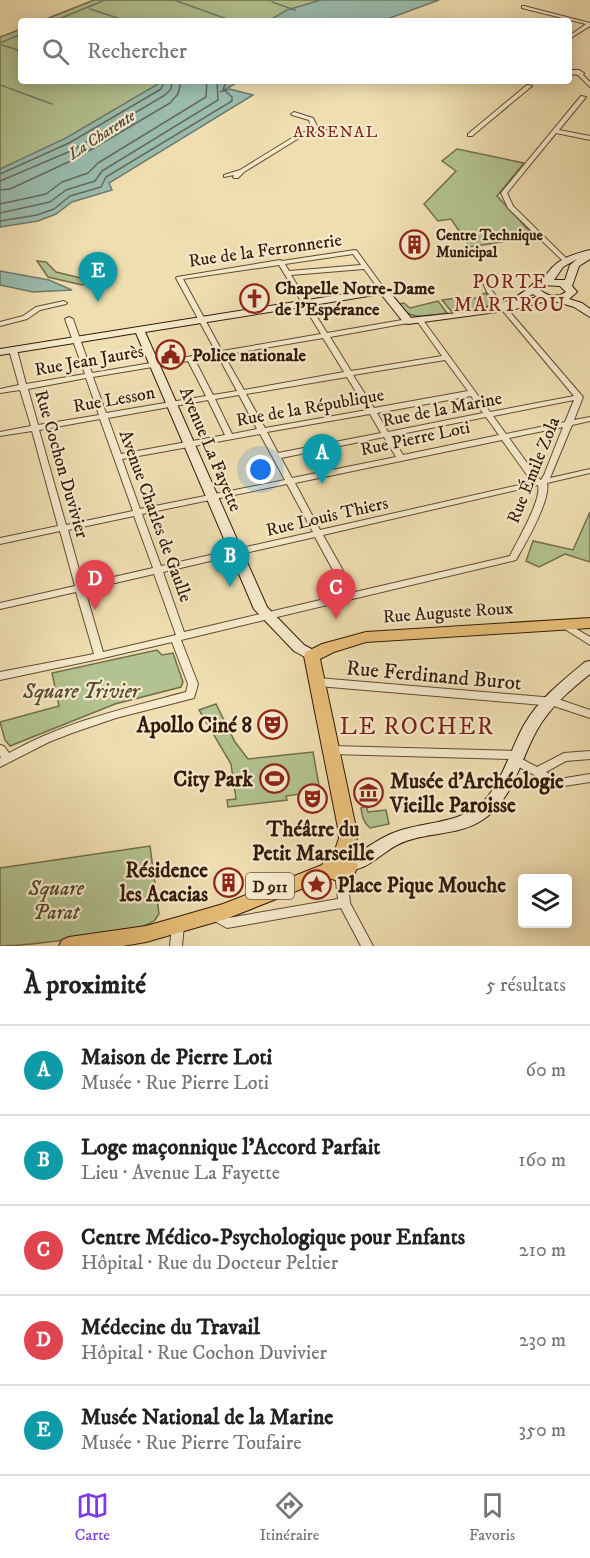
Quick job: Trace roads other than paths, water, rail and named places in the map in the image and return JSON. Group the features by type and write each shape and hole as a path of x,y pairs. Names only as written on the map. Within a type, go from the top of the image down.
{"main road":[{"path":"558,299 569,290 570,273 565,260 590,254"},
{"path":"570,273 580,261 590,254"},
{"name":"Rue Jean Jaurès","path":"503,307 534,289 538,283 548,280 553,270 565,260"},
{"path":"548,280 569,290 590,314 578,305 558,299"},
{"path":"534,289 546,298"},
{"path":"0,352 383,291 408,321"},
{"name":"Rue Jean Jaurès","path":"408,321 422,321 546,298 558,299"},
{"name":"Avenue La Fayette","path":"139,329 265,616"},
{"path":"265,616 299,648 312,656 347,828 348,838 339,865"},
{"name":"Rue Auguste Roux","path":"312,656 328,648 366,637 590,623"},
{"name":"D 911","path":"69,946 146,934 178,925 339,865 399,837 464,822 478,814 498,795 529,729 547,702 590,666"}],"street":[{"path":"524,8 568,18"},
{"path":"572,19 590,24"},
{"path":"572,36 590,24"},
{"path":"572,72 580,74 590,70"},
{"path":"565,260 510,207 503,197 554,131 586,97 590,85 580,74"},
{"path":"470,135 529,86"},
{"path":"294,114 311,119 314,126 312,130"},
{"path":"236,177 297,136 312,130 327,128"},
{"path":"554,131 590,138"},
{"path":"226,176 242,171"},
{"name":"Rue de la Ferronnerie","path":"201,320 179,278 355,252 366,267"},
{"path":"280,262 400,457"},
{"path":"287,273 366,267 383,291"},
{"path":"486,283 489,291 579,397"},
{"path":"0,324 25,318 38,308 64,303"},
{"name":"Avenue Charles de Gaulle","path":"4,761 83,723 189,695 193,684 158,571 69,319"},
{"path":"0,676 99,656 352,596 201,320"},
{"name":"Rue Jean Jaurès","path":"0,391 326,337 408,321"},
{"path":"422,321 535,480 542,484"},
{"name":"Rue Cochon Duvivier","path":"13,350 99,656"},
{"name":"Rue Lesson","path":"0,434 447,357"},
{"path":"191,359 230,437"},
{"name":"Rue de la République","path":"118,457 472,393"},
{"name":"Rue de la Marine","path":"276,456 579,397"},
{"name":"Rue Émile Zola","path":"352,596 513,558 539,507 544,489 542,484 548,475 579,397"},
{"name":"Rue Pierre Loti","path":"0,542 590,419"},
{"name":"Rue Louis Thiers","path":"0,606 542,484 590,471"},
{"path":"563,624 590,642"},
{"name":"Rue Ferdinand Burot","path":"318,682 555,702 590,714"},
{"path":"0,749 4,761"},
{"path":"332,750 516,758 558,783 590,778"},
{"path":"537,772 564,757 590,755"},
{"path":"339,865 344,903 367,946"},
{"path":"213,913 227,923 344,903"},
{"path":"176,946 178,925"}],"water":[{"path":"321,0 439,0 390,18 273,18 287,10"},
{"name":"La Charente","path":"158,84 235,84 220,92 230,89 253,95 109,183 112,190 72,202 56,214 38,221 0,227 0,169 66,138"},
{"path":"0,271 49,280 72,290 33,292 0,285"}],"waterway":[{"path":"61,18 105,0"},
{"path":"174,0 224,18"},
{"path":"272,2 295,10"},
{"path":"90,9 118,18"},
{"path":"0,43 18,35"},
{"path":"2,45 18,50"},
{"path":"0,85 52,104"}],"place":[{"name":"Centre Technique Municipal","path":"415,244"},
{"name":"Chapelle Notre-Dame de l’Espérance","path":"254,298"},
{"name":"Musée National de la Marine","path":"98,302"},
{"name":"Police nationale","path":"171,355"},
{"name":"Maison de Pierre Loti","path":"322,484"},
{"name":"Loge maçonnique l'Accord Parfait","path":"230,587"},
{"name":"Médecine du Travail","path":"95,610"},
{"name":"Centre Médico-Psychologique pour Enfants","path":"336,619"},
{"name":"Apollo Ciné 8","path":"273,725"},
{"name":"City Park","path":"274,779"},
{"name":"Musée d'Archéologie Vieille Paroisse","path":"369,793"},
{"name":"Théâtre du Petit Marseille","path":"313,798"},
{"name":"Résidence les Acacias","path":"229,882"},
{"name":"Place Pique Mouche","path":"316,885"}],"district":[{"name":"ARSENAL","path":"336,131"},
{"name":"PORTE MARTROU","path":"510,292"},
{"name":"LE ROCHER","path":"417,726"}],"park label":[{"name":"Square Trivier","path":"81,691"},
{"name":"Square Parat","path":"56,900"}]}
